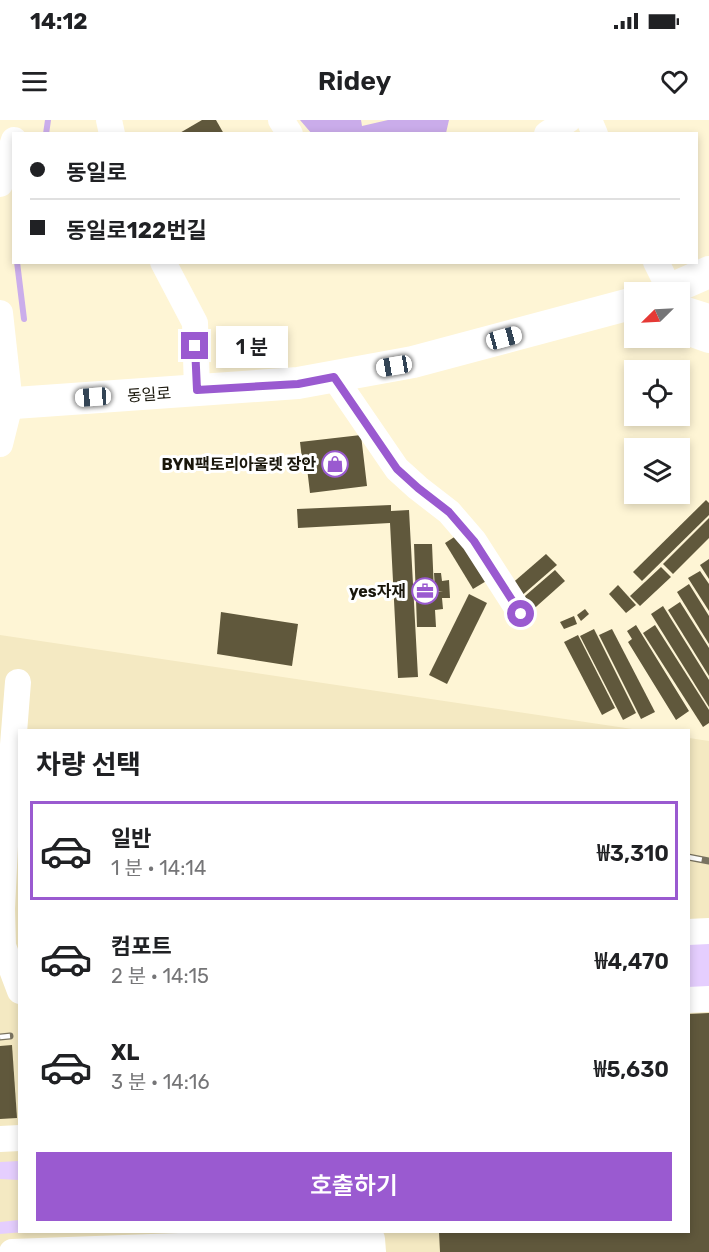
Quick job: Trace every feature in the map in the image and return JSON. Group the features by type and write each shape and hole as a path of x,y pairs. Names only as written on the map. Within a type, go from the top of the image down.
{"main road":[{"path":"683,282 709,272"},
{"name":"동일로","path":"5,404 298,384 413,362 624,306"}],"street":[{"path":"551,132 568,120"},
{"path":"0,184 12,146"},
{"path":"164,264 195,323 197,390"},
{"path":"690,304 709,317"},
{"path":"0,313 5,404 0,444"},
{"path":"690,330 692,334 709,340"},
{"path":"334,377 397,469 449,512 474,541 521,614"},
{"path":"18,682 2,882 3,946 18,986"},
{"path":"690,932 709,931"},
{"path":"690,1000 709,999"},
{"path":"0,1139 18,1138"},
{"path":"12,1252 44,1245 372,1239 373,1252"}],"shaded area":[{"path":"300,120 361,120 362,126 388,120 449,120 446,132 310,132"},
{"path":"0,635 632,729 18,729 18,1233 690,1233 690,738 709,741 709,1252 0,1252"},
{"path":"709,937 709,988 690,989 690,938"},
{"path":"18,1161 18,1180 0,1179 0,1162"},
{"path":"18,1220 18,1232 0,1234 0,1222"}],"building":[{"path":"202,120 216,120 223,132 181,132"},
{"path":"361,435 367,486 310,493 307,468 303,468 300,442"},
{"path":"706,500 709,503 709,515 642,581 633,572"},
{"path":"391,505 391,511 409,510 418,677 398,678 390,523 298,528 297,509"},
{"path":"709,518 709,538 673,574 663,564"},
{"path":"459,534 488,580 473,589 445,543"},
{"path":"414,544 432,544 434,592 443,592 435,591 434,573 441,573 442,581 449,580 450,598 442,598 443,609 435,610 436,627 417,627"},
{"path":"546,554 557,565 519,598 509,586"},
{"path":"709,559 709,579 700,565"},
{"path":"661,567 671,577 640,606 630,596"},
{"path":"555,570 565,581 528,614 518,602"},
{"path":"700,571 709,584 709,611 688,578"},
{"path":"689,584 709,616 709,644 677,592"},
{"path":"618,585 636,605 626,613 609,594"},
{"path":"469,594 487,603 447,684 429,675"},
{"path":"680,602 709,648 709,676 668,610"},
{"path":"663,606 709,680 709,707 651,614"},
{"path":"585,609 589,614 581,621 577,615"},
{"path":"221,612 298,624 292,666 217,654"},
{"path":"574,616 577,624 564,629 560,622"},
{"path":"636,625 689,711 676,720 628,642 632,639 627,631"},
{"path":"655,625 709,710 709,723 703,727 643,633"},
{"path":"594,629 636,713 623,720 580,636"},
{"path":"612,629 655,712 641,719 599,635"},
{"path":"578,635 615,708 602,715 564,642"},
{"path":"709,1013 709,1252 440,1252 439,1233 690,1233 690,1014"},
{"path":"12,1045 17,1118 0,1119 0,1046"}],"waterway":[{"path":"46,132 48,120"},
{"path":"17,264 24,319"}],"railway":[{"path":"690,857 709,861"},
{"path":"0,1037 10,1036"}],"place":[{"name":"BYN팩토리아울렛 장안","path":"335,464"},
{"name":"yes자재","path":"425,591"}],"route":[{"path":"195,346 197,390 298,384 334,377 397,469 449,512 474,541 521,614"}]}
